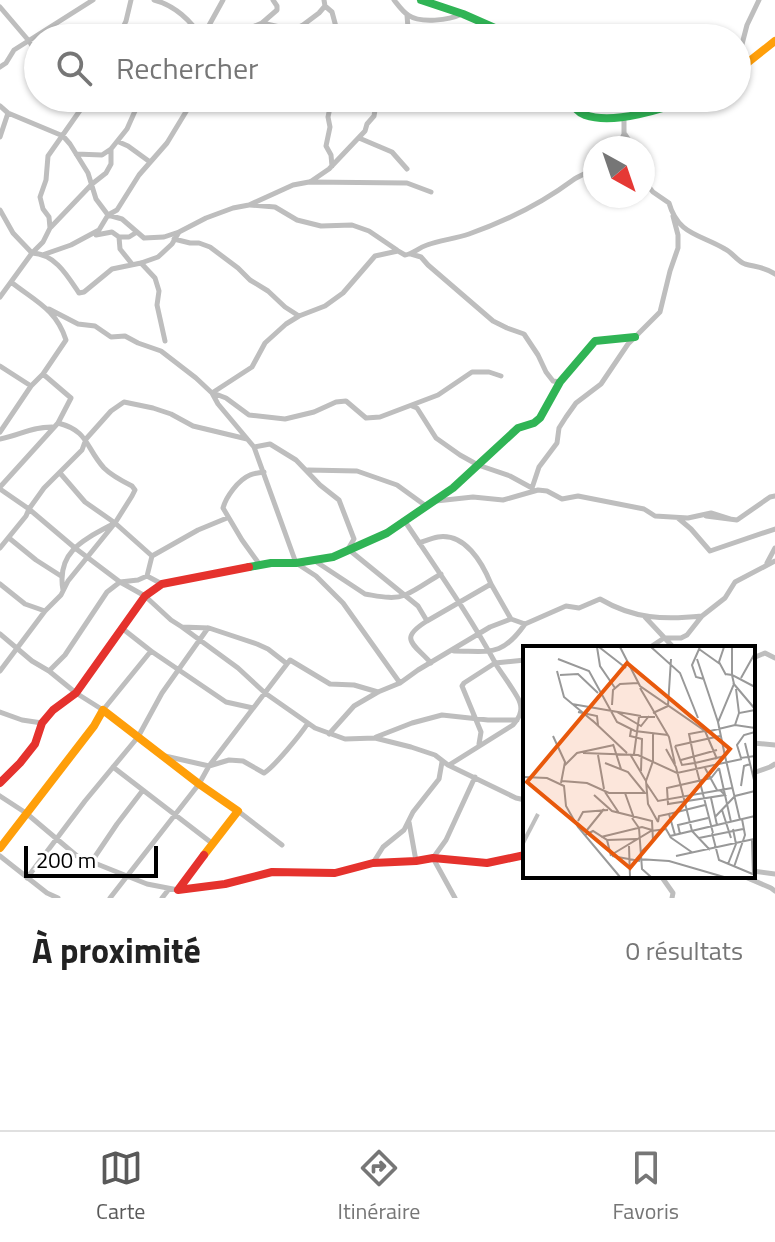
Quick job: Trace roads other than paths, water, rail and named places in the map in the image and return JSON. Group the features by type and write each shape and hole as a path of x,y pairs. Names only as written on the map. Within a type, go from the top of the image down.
{"street":[{"path":"125,24 131,0"},
{"path":"154,0 192,24"},
{"path":"210,24 223,0"},
{"path":"262,23 277,10 273,0"},
{"path":"394,0 407,15 421,20 455,18 463,14"},
{"path":"421,0 486,24"},
{"path":"747,24 759,0"},
{"path":"55,24 90,1"},
{"path":"304,24 319,13 324,3 332,12 335,24"},
{"path":"0,7 24,35"},
{"path":"407,15 408,24"},
{"path":"262,23 266,24"},
{"path":"751,60 775,41"},
{"path":"0,67 14,50 24,44"},
{"path":"0,106 8,113 63,136 88,173 96,199 108,215 122,219 144,238 179,232 206,218 249,205 293,185 309,182 407,183 431,192"},
{"path":"50,228 49,217 40,197 46,180 48,156 79,112"},
{"path":"76,154 102,155 111,149 119,142 135,112"},
{"path":"92,236 108,215 117,210 139,175 167,143 186,112"},
{"path":"329,112 326,146 332,166"},
{"path":"309,182 332,166 359,138 375,112"},
{"path":"580,112 597,117 640,112"},
{"path":"0,137 8,113"},
{"path":"623,136 624,116"},
{"path":"359,138 392,152 407,169"},
{"path":"119,142 150,162"},
{"path":"0,297 43,242 50,228 106,173 111,164 111,149"},
{"path":"411,254 422,246 469,234 510,218 583,175"},
{"path":"535,489 539,467 557,443 559,428 576,403 601,384 628,344 653,321 664,304 678,248 678,235 669,203 655,193"},
{"path":"249,205 275,207 297,220 321,226 352,225 369,231 405,255 421,257 493,321 524,334 546,372 553,381 560,382"},
{"path":"0,210 13,233 32,253 45,254 92,236 112,232 119,237 129,237 137,232"},
{"path":"673,216 683,227 729,250 743,263 767,268 775,274"},
{"path":"45,254 63,270 79,293 112,269 158,257 179,232"},
{"path":"119,237 120,249 132,264"},
{"path":"164,237 210,247 299,316"},
{"path":"212,393 252,367 265,343 286,324 332,303 375,256 398,251"},
{"path":"141,263 155,278 165,341"},
{"path":"11,282 49,309 78,324 95,326 111,337 125,336 161,351 212,393 254,447 296,563 316,576 343,603 400,683"},
{"path":"0,432 66,340 49,309"},
{"path":"0,783 35,744 42,723 53,710 76,693 145,596 162,584 271,563 296,563 333,557 387,533 435,501 518,428 540,418 560,382 595,341 635,337"},
{"path":"0,366 31,386"},
{"path":"212,393 226,398 249,415 285,419 346,401 366,418 380,417 438,395 472,372 501,376"},
{"path":"43,374 71,398 55,425 0,488 308,723 345,739 375,738 416,748 523,800"},
{"path":"61,576 3,542 26,516 44,488 82,450 86,439 111,411 124,402 171,414 193,426 247,439"},
{"path":"411,405 417,408 436,438 460,455 562,499 578,496 644,509 655,516 688,518 705,515 737,520 775,496"},
{"path":"0,439 14,437 35,427 73,427 86,439 106,470 135,490 115,523 0,671"},
{"path":"254,447 270,444 296,460 339,500 354,539 348,549"},
{"path":"307,470 357,471 397,485 426,506"},
{"path":"261,566 223,508 247,475 264,472"},
{"path":"60,473 85,502 115,523 152,556"},
{"path":"435,501 473,497 503,500 535,489"},
{"path":"675,516 710,551 775,529"},
{"path":"147,576 152,556 198,530 227,518"},
{"path":"404,520 491,653 520,703 521,717"},
{"path":"63,590 63,564 75,548 115,523"},
{"path":"419,543 438,537 453,538 466,544 487,573 511,619"},
{"path":"767,563 775,548"},
{"path":"348,549 406,595 418,606 427,621"},
{"path":"314,560 365,594 392,597 406,595 441,574"},
{"path":"651,646 664,638 687,635 702,616 725,598 735,582 775,561"},
{"path":"49,671 65,655 107,592 120,582 147,576"},
{"path":"147,576 162,584"},
{"path":"0,584 25,604 45,611"},
{"path":"431,663 411,641 409,635 412,630 491,584"},
{"path":"450,651 491,653 519,633 525,624 566,606 579,608 600,599 644,617 676,619 702,616"},
{"path":"644,617 672,646"},
{"path":"329,734 354,706 400,683 490,627 511,619 525,624"},
{"path":"182,627 209,628 257,644 286,663"},
{"path":"27,878 138,737 162,693 209,628"},
{"path":"123,629 226,702 254,708"},
{"path":"0,634 32,661 103,710 282,845"},
{"path":"0,848 151,651"},
{"path":"755,657 765,653 775,658"},
{"path":"110,898 199,784 286,663 290,660 330,684 354,685 378,692"},
{"path":"479,745 481,732 462,686 495,663 523,660"},
{"path":"0,712 42,723"},
{"path":"375,738 442,715 488,720 521,717"},
{"path":"373,863 383,847 404,830 413,812 439,779 445,764 503,733 521,717"},
{"path":"162,756 209,766 229,760 243,761 264,773 301,735 308,723"},
{"path":"755,743 775,745"},
{"path":"755,772 775,764"},
{"path":"113,767 213,844"},
{"path":"433,858 446,840 475,777"},
{"path":"92,861 143,790"},
{"path":"0,796 26,813 77,856 147,884 174,889 225,884 272,872 335,873 373,863 433,858 487,863 523,855"},
{"path":"162,898 174,889 238,811"},
{"path":"409,821 416,861"},
{"path":"0,856 47,893 58,898"},
{"path":"433,858 455,898"},
{"path":"755,871 775,874"},
{"path":"662,878 673,893 672,898"},
{"path":"748,878 775,891"}]}
